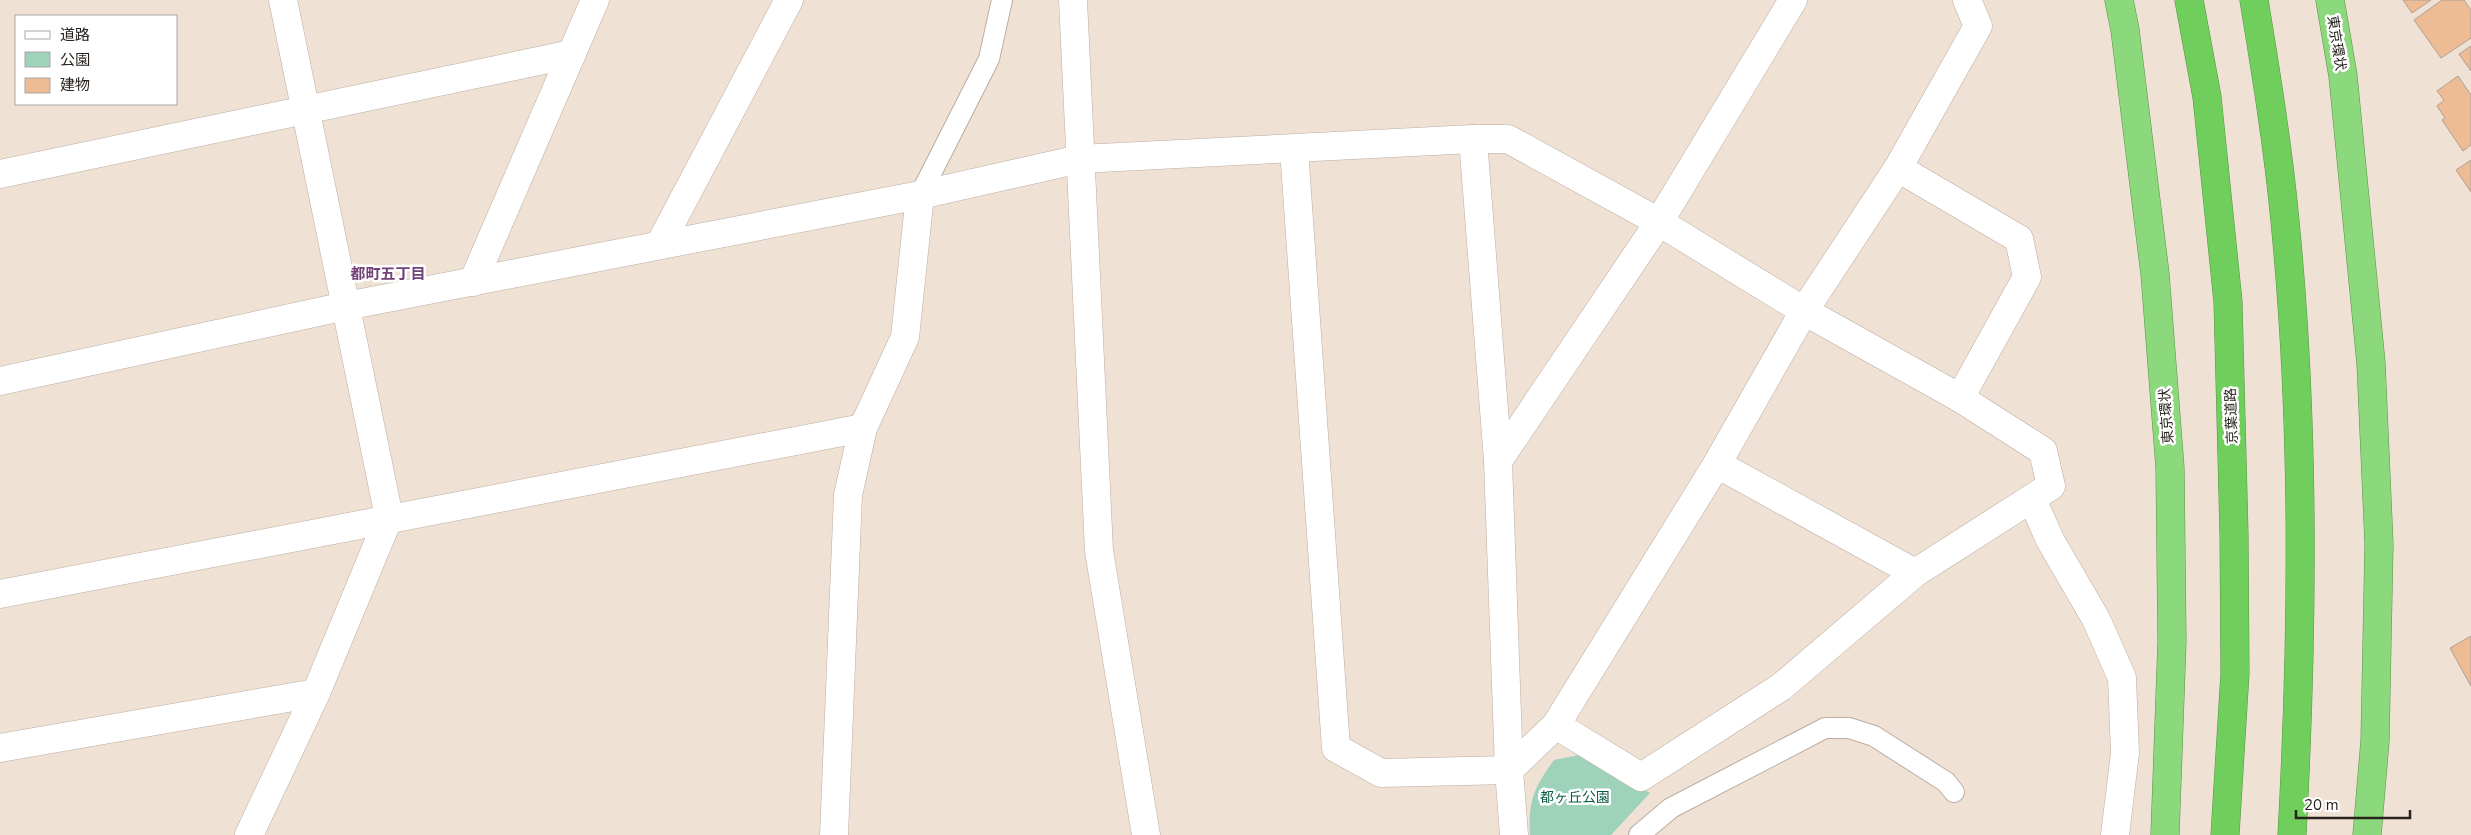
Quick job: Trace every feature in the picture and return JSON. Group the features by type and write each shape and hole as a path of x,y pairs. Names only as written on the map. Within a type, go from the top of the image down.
{"highway":[{"name":"東京環状","path":"2119,0 2125,30 2154,274 2170,468 2172,641 2165,835"},
{"name":"京葉道路","path":"2189,0 2207,97 2228,302 2234,534 2234,673 2225,835"},
{"path":"2254,0 2285,220 2298,423 2301,551 2298,722 2292,835"},
{"name":"東京環状","path":"2330,0 2342,76 2371,362 2379,544 2375,741 2367,835"}],"street":[{"path":"249,835 316,693 389,517 283,0"},
{"path":"473,282 595,0"},
{"path":"660,244 789,0"},
{"path":"1073,0 1099,551 1146,835"},
{"path":"1498,461 1659,222 1793,0"},
{"path":"1294,149 1336,748 1381,773 1508,770 1556,725 1717,464 1804,311 1898,168 1978,26 1968,0"},
{"path":"0,174 572,54"},
{"path":"1474,139 1498,461 1508,770 1514,835"},
{"path":"0,381 346,306 920,194 1080,159 1474,139 1508,140 1659,222 1804,311 1960,398 2044,451 2051,486 1915,574 1781,687 1641,777 1556,725"},
{"path":"1898,168 2019,239 2027,277 1960,398"},
{"path":"834,835 848,495 862,428 905,337 920,194"},
{"path":"0,594 389,517 862,428"},
{"path":"1717,464 1915,574"},
{"path":"2032,499 2050,540 2096,619 2122,678 2126,753 2115,835"},
{"path":"0,748 316,693"}],"lane":[{"path":"920,194 989,60 1002,0"},
{"path":"1639,835 1671,808 1825,728 1849,728 1874,736 1946,782 1954,792"}],"green space":[{"name":"都ヶ丘公園","path":"1579,755 1650,793 1611,835 1530,835 1531,803 1537,787 1554,760"}],"building":[{"path":"2403,0 2431,0 2412,13"},
{"path":"2442,0 2464,0 2471,10 2471,38 2441,58 2414,20"},
{"path":"2471,46 2471,71 2459,54"},
{"path":"2458,76 2471,95 2471,145 2463,151 2442,120 2445,118 2437,106 2444,100 2437,91"},
{"path":"2471,160 2471,192 2456,170"},
{"path":"2471,636 2471,686 2450,648"}],"district":[{"name":"都町五丁目","path":"388,274"}]}
